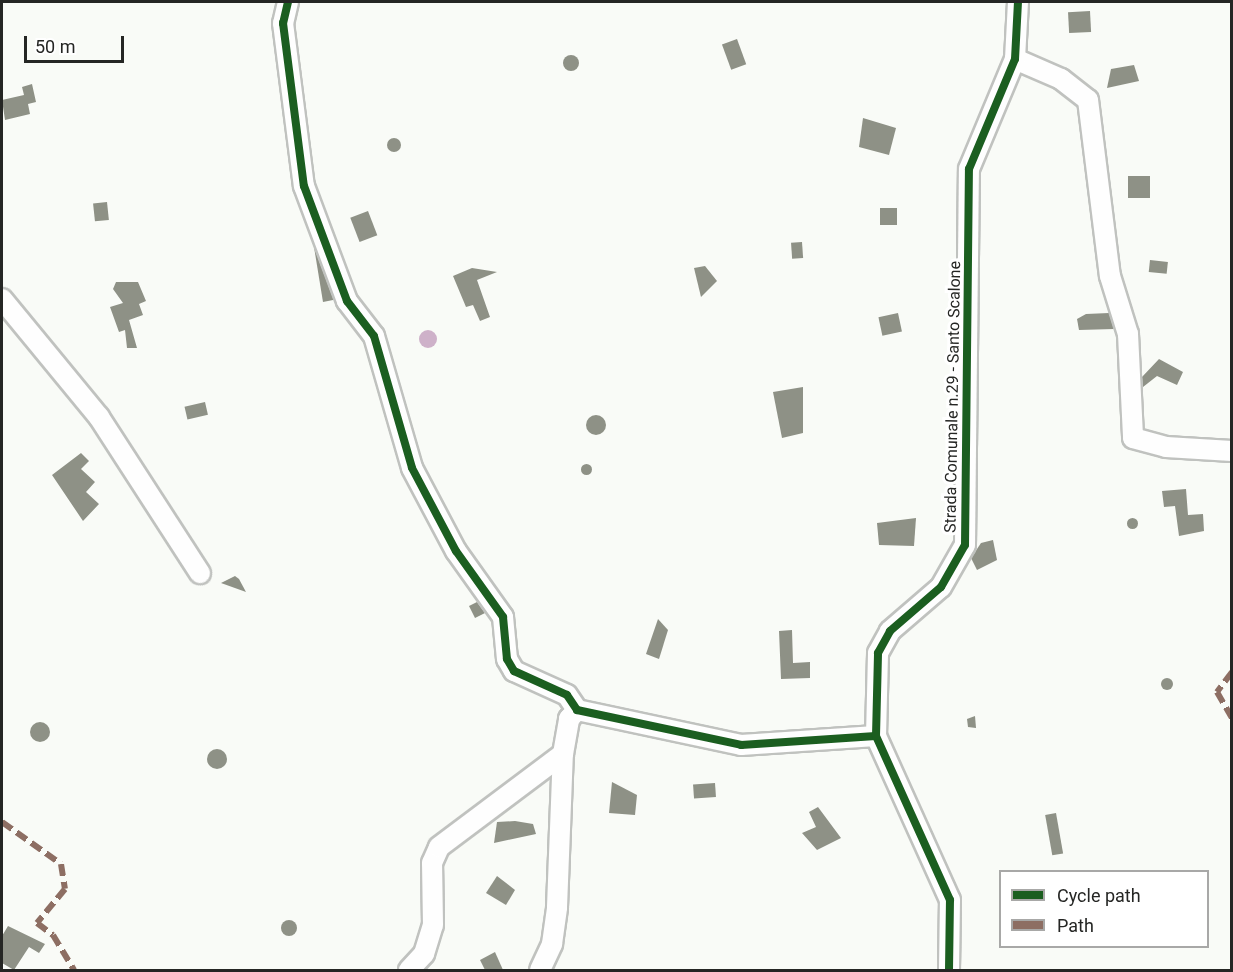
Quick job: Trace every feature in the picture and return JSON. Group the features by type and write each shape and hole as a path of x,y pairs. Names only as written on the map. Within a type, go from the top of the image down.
{"street":[{"path":"288,2 283,23 304,186 347,301 374,336 412,468 456,551 503,617 507,659 514,671 567,695 577,710 741,745 876,736"},
{"name":"Strada Comunale n.29 - Santo Scalone","path":"949,970 950,900 876,736 878,653 890,631 941,587 964,544 969,169 1015,60 1018,2"},
{"path":"1015,60 1061,79 1088,100 1110,276 1128,334 1133,438 1166,447 1232,452"},
{"path":"2,298 99,417 129,467 200,573"},
{"path":"540,970 552,944 557,907 563,754 569,719 577,710"},
{"path":"409,970 424,954 433,925 432,863 439,847 563,754"}],"shaded area":[{"path":"428,330 434,333 437,339 434,345 428,348 422,345 419,339 422,333"}],"building":[{"path":"1090,11 1091,32 1069,33 1068,12"},
{"path":"737,39 746,64 731,70 722,44"},
{"path":"571,55 577,57 579,63 577,69 571,71 565,69 563,63 565,57"},
{"path":"1134,65 1139,81 1107,88 1111,69"},
{"path":"32,84 36,102 28,104 30,114 5,120 2,100 24,95 22,87"},
{"path":"863,118 896,128 889,155 859,147"},
{"path":"394,138 399,140 401,145 399,150 394,152 389,150 387,145 389,140"},
{"path":"1128,176 1150,176 1150,198 1128,198"},
{"path":"107,202 109,220 95,221 93,203"},
{"path":"880,208 897,208 897,225 880,225"},
{"path":"368,211 377,235 360,242 350,218"},
{"path":"802,242 803,258 792,259 791,243"},
{"path":"314,247 333,298 333,300 323,302"},
{"path":"1150,260 1168,262 1167,274 1149,272"},
{"path":"705,266 717,281 701,297 694,268"},
{"path":"472,268 497,272 477,280 490,317 480,321 473,305 466,307 453,276"},
{"path":"116,282 138,282 146,301 139,304 143,315 129,320 137,348 127,348 125,330 119,332 110,307 123,303 113,289"},
{"path":"898,313 902,332 882,336 878,317"},
{"path":"1109,313 1114,329 1079,330 1077,319 1086,314"},
{"path":"1159,359 1183,372 1177,385 1157,376 1143,387 1142,377"},
{"path":"803,387 803,433 782,438 773,392"},
{"path":"205,402 208,415 187,419 185,407"},
{"path":"596,415 603,418 606,425 603,432 596,435 589,432 586,425 589,418"},
{"path":"81,453 89,461 81,469 95,482 86,492 99,504 83,521 52,475"},
{"path":"586,464 590,465 590,473 586,474 582,473 581,469 582,465"},
{"path":"1186,489 1188,515 1203,514 1204,531 1179,536 1175,506 1164,507 1162,491"},
{"path":"916,518 914,546 879,545 877,523"},
{"path":"1132,518 1136,519 1136,527 1132,528 1128,527 1127,523 1128,519"},
{"path":"993,540 997,560 977,570 971,558 981,543"},
{"path":"235,576 239,579 246,592 221,583"},
{"path":"477,602 485,613 475,618 469,606"},
{"path":"658,619 668,630 659,659 646,654"},
{"path":"792,630 793,663 810,662 810,678 781,679 779,631"},
{"path":"1169,678 1173,684 1169,690 1165,690 1161,682"},
{"path":"975,716 976,728 968,727 967,719"},
{"path":"40,722 47,725 50,732 47,739 40,742 33,739 30,732 33,725"},
{"path":"217,749 224,752 227,759 224,766 217,769 210,766 207,759 210,752"},
{"path":"612,782 637,795 635,815 609,813"},
{"path":"715,783 716,797 694,799 693,785"},
{"path":"818,807 841,838 817,850 802,833 816,827 809,812"},
{"path":"1056,813 1063,853 1052,855 1045,815"},
{"path":"515,821 533,824 536,834 494,843 497,822"},
{"path":"497,876 515,890 506,905 486,893"},
{"path":"289,920 295,922 297,928 295,934 289,936 283,934 281,928 283,922"},
{"path":"8,926 45,944 39,953 29,947 14,970 2,963 2,936"},
{"path":"495,952 503,970 485,970 480,960"}],"marked path":[{"path":"1232,672 1217,692 1232,718"},
{"path":"2,822 61,864 65,889 37,923 53,935 74,970"}],"cycle path":[{"path":"288,2 283,23 304,186 347,301 374,336 412,468 456,551 503,617 507,659 514,671 567,695 577,710 741,745 876,736"},
{"path":"949,970 950,900 876,736 878,653 890,631 941,587 965,545 969,169 1015,59 1018,2"}]}
